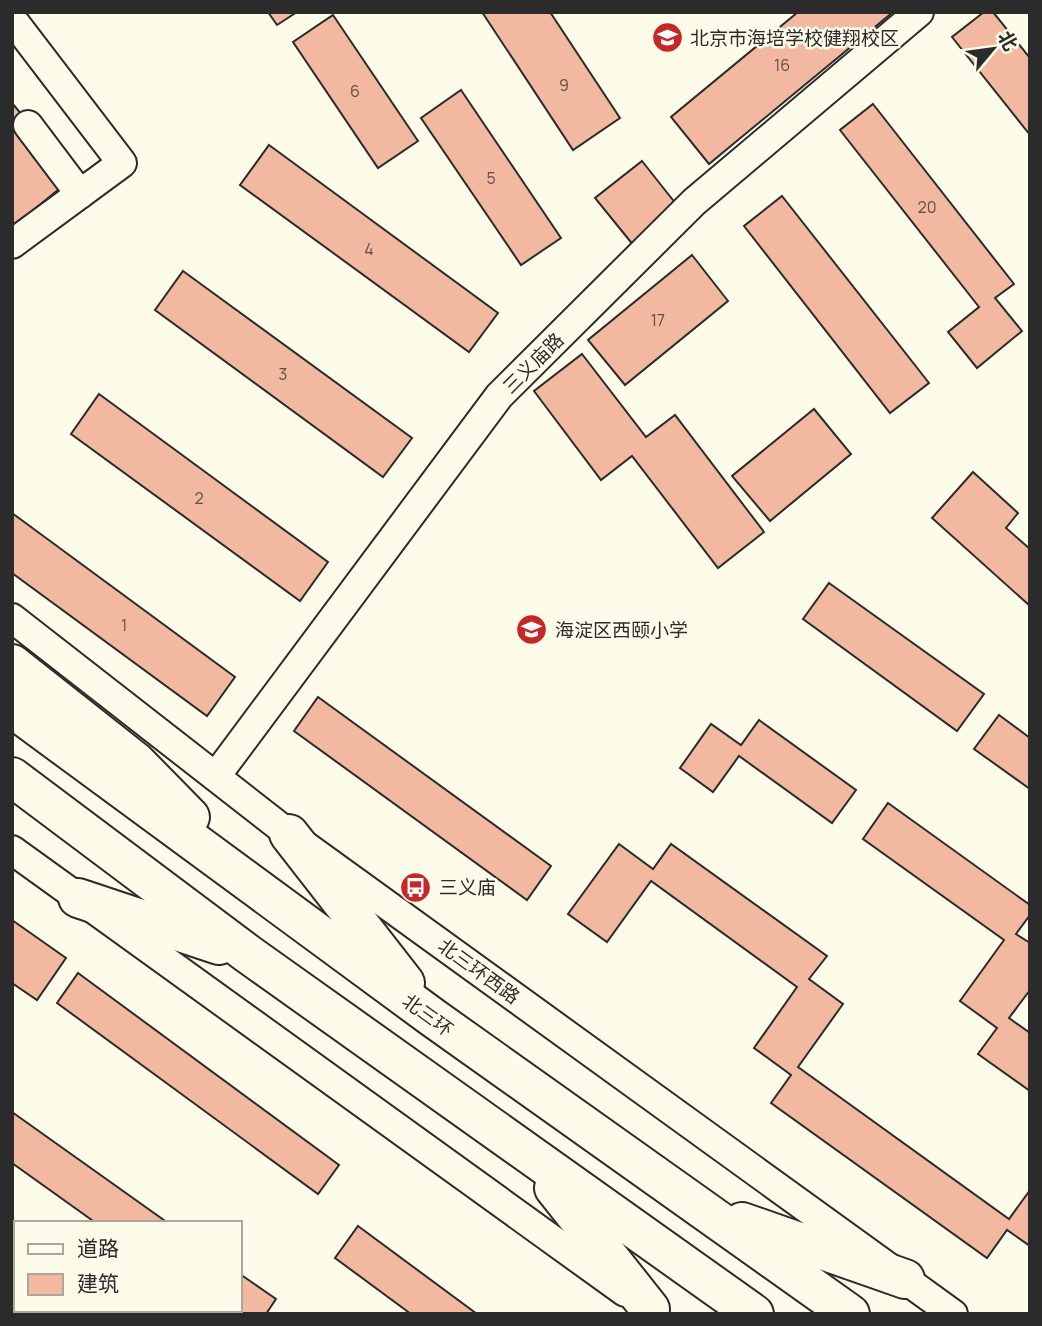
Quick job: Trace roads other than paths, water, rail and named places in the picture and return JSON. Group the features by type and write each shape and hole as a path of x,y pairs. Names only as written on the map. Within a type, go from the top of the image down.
{"highway":[{"path":"12,664 136,762 278,905"},
{"name":"北三环","path":"12,708 432,1017 850,1314"},
{"path":"12,777 248,954 754,1314"},
{"path":"289,834 432,1017"},
{"path":"78,898 248,954"},
{"path":"526,1153 653,1312"},
{"path":"700,1207 905,1279"}],"street":[{"name":"三义庙路","path":"216,776 499,396 694,202 919,12"},
{"path":"12,244 122,163 20,29"},
{"path":"28,125 80,194"},
{"name":"北三环西路","path":"12,618 289,834 953,1314"},
{"path":"12,850 653,1312"}],"place":[{"name":"北京市海培学校健翔校区","path":"667,38"},
{"name":"海淀区西颐小学","path":"532,630"},
{"name":"三义庙","path":"416,887"}]}
